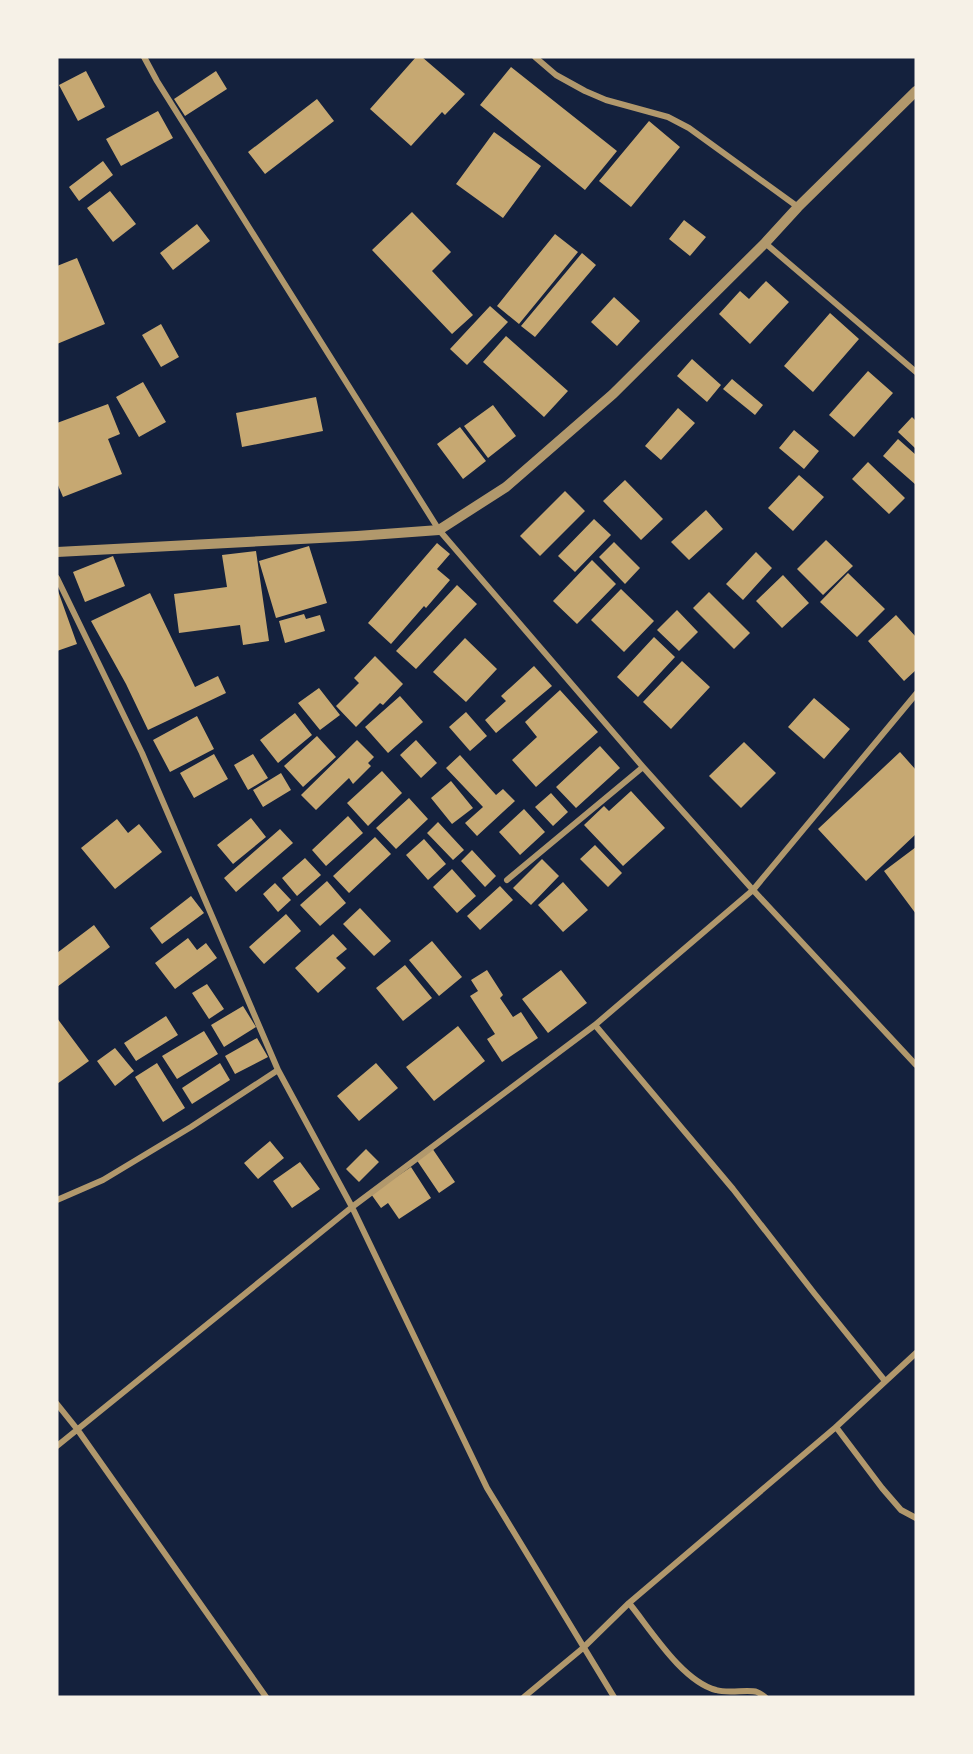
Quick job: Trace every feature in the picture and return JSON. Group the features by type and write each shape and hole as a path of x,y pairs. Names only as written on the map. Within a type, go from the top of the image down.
{"street":[{"path":"144,57 439,530 643,767 753,890 916,1065"},
{"path":"535,57 556,75 585,92 668,117 689,128 798,207"},
{"path":"57,552 439,530 506,487 613,394 916,91"},
{"path":"765,243 916,372"},
{"path":"57,578 142,753 278,1070 352,1207 487,1488 614,1697"},
{"path":"57,1446 352,1207 595,1025 753,890 916,694"},
{"path":"507,880 643,767"},
{"path":"595,1025 733,1189 885,1381"},
{"path":"57,1200 104,1180 278,1070"},
{"path":"524,1697 836,1427 916,1353"},
{"path":"57,1404 266,1697"},
{"path":"836,1427 888,1496 901,1510 916,1518"},
{"path":"630,1603 678,1665 697,1683 716,1691 736,1693 756,1691 765,1697"}],"building":[{"path":"416,57 422,57 465,94 445,115 442,112 411,146 370,109"},
{"path":"511,67 617,151 585,190 480,105"},
{"path":"86,71 105,107 78,121 59,85"},
{"path":"216,71 227,89 185,116 174,99"},
{"path":"317,99 334,121 265,174 248,152"},
{"path":"158,111 173,138 121,166 106,139"},
{"path":"649,121 680,147 631,207 599,181"},
{"path":"494,132 541,166 503,218 456,184"},
{"path":"103,161 113,175 79,201 69,187"},
{"path":"110,191 136,224 113,242 87,208"},
{"path":"412,212 451,252 432,271 473,315 452,334 372,250"},
{"path":"684,220 706,237 690,256 669,239"},
{"path":"197,224 210,241 173,270 160,253"},
{"path":"555,234 578,252 519,324 497,306"},
{"path":"582,253 596,265 535,337 521,326"},
{"path":"77,258 105,324 57,344 57,266"},
{"path":"766,281 789,302 750,344 719,314 740,291 749,299"},
{"path":"614,297 640,321 617,346 591,322"},
{"path":"490,306 508,322 467,365 450,349"},
{"path":"830,313 859,339 813,392 784,366"},
{"path":"161,324 179,357 161,367 142,335"},
{"path":"506,336 568,391 544,417 483,362"},
{"path":"692,359 721,385 707,402 677,376"},
{"path":"868,371 893,393 854,437 829,415"},
{"path":"732,379 763,405 755,415 723,389"},
{"path":"143,382 166,422 139,437 116,397"},
{"path":"316,397 323,431 242,447 236,413"},
{"path":"108,404 120,434 108,439 122,474 63,497 57,483 57,423"},
{"path":"493,405 516,436 488,458 464,426"},
{"path":"678,408 695,423 661,460 645,446"},
{"path":"912,417 916,421 916,449 898,432"},
{"path":"460,427 486,461 463,479 437,444"},
{"path":"794,430 819,451 804,469 779,448"},
{"path":"898,439 916,455 916,485 883,456"},
{"path":"868,462 905,498 889,514 852,479"},
{"path":"799,475 824,497 793,531 768,508"},
{"path":"625,480 663,519 641,540 603,501"},
{"path":"565,491 585,511 540,556 520,536"},
{"path":"706,510 723,529 689,560 671,542"},
{"path":"594,519 611,535 575,572 558,556"},
{"path":"826,540 853,566 823,595 797,569"},
{"path":"614,542 640,568 625,584 599,557"},
{"path":"437,543 450,554 437,569 450,580 391,644 368,623"},
{"path":"309,546 327,603 276,618 259,561"},
{"path":"256,551 269,641 243,645 240,625 179,633 174,594 227,587 222,555"},
{"path":"756,552 772,568 743,600 726,584"},
{"path":"113,556 125,586 85,602 73,572"},
{"path":"592,560 616,584 577,624 553,601"},
{"path":"848,573 885,609 857,637 820,602"},
{"path":"783,575 809,603 782,628 756,601"},
{"path":"457,585 477,604 416,669 396,651"},
{"path":"57,588 77,644 57,651"},
{"path":"621,589 654,621 624,652 591,620"},
{"path":"709,592 750,633 734,649 693,608"},
{"path":"150,593 195,687 218,676 226,693 148,730 126,684 91,621"},
{"path":"677,610 698,632 679,651 657,630"},
{"path":"304,614 306,619 320,615 325,631 285,643 279,621"},
{"path":"896,615 916,637 916,670 904,681 868,641"},
{"path":"654,637 675,657 638,697 617,677"},
{"path":"465,638 497,669 466,702 433,672"},
{"path":"375,656 403,684 383,705 380,703 356,727 336,706 359,683 354,678"},
{"path":"682,661 710,687 671,729 643,702"},
{"path":"534,666 552,686 496,733 485,720 506,701 501,696"},
{"path":"319,688 340,715 320,730 298,703"},
{"path":"560,690 598,732 536,787 512,760 537,737 525,722"},
{"path":"400,696 423,722 388,753 365,727"},
{"path":"814,698 850,729 824,759 788,727"},
{"path":"466,712 487,736 470,751 449,727"},
{"path":"295,713 312,735 278,763 260,740"},
{"path":"197,716 214,749 170,772 153,740"},
{"path":"317,736 336,757 303,787 284,766"},
{"path":"357,740 374,757 368,763 371,766 353,784 349,778 316,810 301,795"},
{"path":"416,740 437,763 421,778 400,755"},
{"path":"744,742 776,773 741,808 709,776"},
{"path":"600,746 620,768 576,808 556,787"},
{"path":"900,752 916,770 916,834 866,881 818,829"},
{"path":"214,754 228,779 194,798 180,773"},
{"path":"253,754 268,778 248,790 234,765"},
{"path":"460,755 496,795 503,789 515,801 477,836 465,823 483,807 446,768"},
{"path":"382,771 402,793 368,826 347,803"},
{"path":"281,773 291,790 263,807 253,790"},
{"path":"451,781 473,808 452,824 431,798"},
{"path":"631,791 665,828 623,866 584,825 604,806 609,811"},
{"path":"551,793 568,812 553,826 535,807"},
{"path":"409,798 428,819 396,849 376,828"},
{"path":"524,809 545,832 520,855 499,832"},
{"path":"348,816 363,833 326,866 312,850"},
{"path":"251,818 266,837 233,864 217,845"},
{"path":"117,819 128,833 139,824 162,852 115,889 81,848"},
{"path":"438,822 464,850 453,860 427,833"},
{"path":"280,829 293,843 236,892 224,878"},
{"path":"375,837 391,854 349,893 333,876"},
{"path":"424,839 446,864 428,880 406,855"},
{"path":"595,845 622,873 608,887 580,859"},
{"path":"916,847 916,914 884,871"},
{"path":"472,850 496,876 485,887 461,861"},
{"path":"305,858 321,875 297,896 282,878"},
{"path":"542,859 559,876 531,905 513,888"},
{"path":"452,869 476,896 457,913 433,887"},
{"path":"327,881 346,903 320,926 300,905"},
{"path":"563,882 588,910 563,932 538,905"},
{"path":"275,883 291,900 278,912 263,894"},
{"path":"500,886 513,900 480,930 467,916"},
{"path":"191,896 204,913 162,944 150,928"},
{"path":"360,908 391,941 374,956 343,924"},
{"path":"286,914 301,931 264,964 249,947"},
{"path":"94,925 110,947 57,987 57,953"},
{"path":"333,934 347,949 336,958 346,968 318,993 295,968"},
{"path":"188,938 197,950 206,943 217,958 175,989 155,963"},
{"path":"432,941 462,977 439,996 409,960"},
{"path":"405,965 432,998 403,1021 376,988"},
{"path":"487,970 503,995 500,998 513,1017 521,1012 538,1038 502,1062 487,1039 495,1034 470,996 478,991 471,980"},
{"path":"561,970 587,1003 548,1033 522,999"},
{"path":"207,984 224,1009 209,1019 192,993"},
{"path":"243,1006 256,1027 224,1047 211,1025"},
{"path":"166,1016 178,1035 136,1061 124,1043"},
{"path":"57,1018 89,1061 57,1084"},
{"path":"458,1026 485,1061 434,1101 406,1067"},
{"path":"204,1031 218,1054 177,1079 162,1056"},
{"path":"257,1038 268,1057 235,1074 225,1056"},
{"path":"115,1048 134,1071 115,1086 97,1061"},
{"path":"157,1063 185,1108 163,1122 135,1077"},
{"path":"220,1063 230,1080 192,1104 182,1088"},
{"path":"376,1063 398,1088 359,1121 337,1096"},
{"path":"270,1141 284,1158 258,1179 244,1163"},
{"path":"432,1148 455,1182 439,1193 416,1159"},
{"path":"366,1149 379,1162 359,1182 346,1169"},
{"path":"300,1162 320,1189 292,1208 273,1181"},
{"path":"411,1167 431,1198 399,1219 388,1203 381,1208 371,1194"}]}
